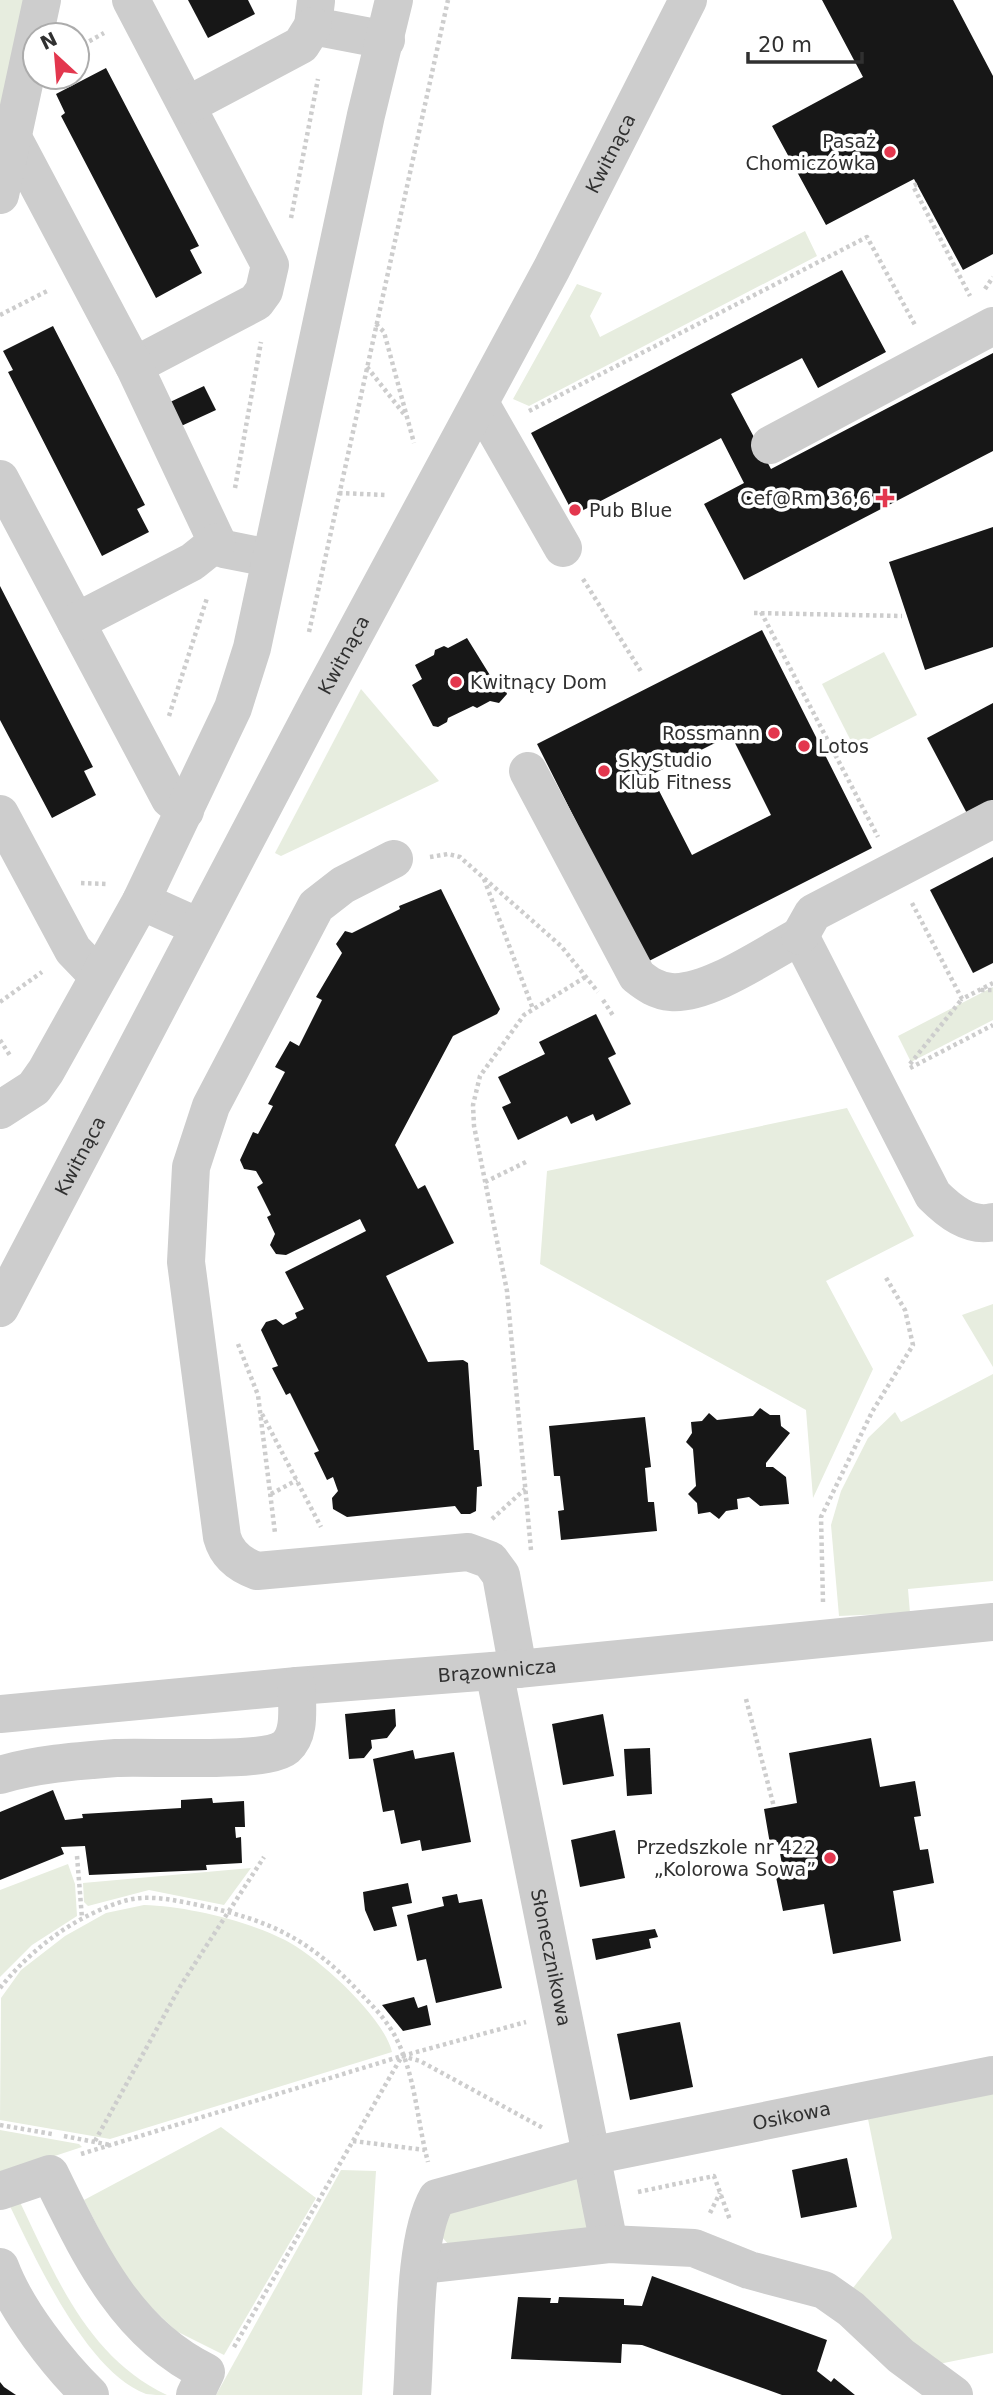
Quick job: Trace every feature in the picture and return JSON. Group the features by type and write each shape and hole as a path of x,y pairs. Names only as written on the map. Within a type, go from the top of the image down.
{"street":[{"path":"0,195 6,141 42,0"},
{"path":"131,0 265,251 272,283 256,302 134,366"},
{"path":"0,1110 34,1088 40,1080 141,901 233,708 252,648 269,558 366,114 394,0"},
{"name":"Kwitnąca","path":"0,1308 199,928 485,412 688,0"},
{"path":"188,105 301,45 319,18 386,40"},
{"path":"6,141 84,273 134,366 220,545"},
{"path":"272,283 328,292"},
{"path":"770,445 982,312"},
{"path":"485,412 563,548"},
{"path":"0,479 170,799 185,811"},
{"path":"76,622 220,545 269,558"},
{"path":"528,771 637,976 653,988 672,992 706,985 800,936 813,914 993,820"},
{"path":"0,814 73,950 98,976"},
{"name":"Słonecznikowa","path":"408,860 343,885 316,906 211,1106 191,1167 186,1262 222,1537 225,1548 243,1566 257,1570 468,1552 490,1560 501,1575 506,1670 561,2013 609,2244"},
{"path":"141,901 199,928"},
{"path":"800,936 933,1195 952,1214 984,1224 993,1222"},
{"name":"Brązownicza","path":"0,1714 297,1686 506,1670 993,1622"},
{"path":"0,1775 37,1767 117,1758 219,1757 279,1752 293,1740 297,1725 297,1686"},
{"name":"Osikowa","path":"437,2198 588,2146 993,2075"},
{"path":"0,2191 50,2174 100,2270 121,2302 180,2360 206,2372 195,2395"},
{"path":"412,2395 421,2265 430,2211 437,2198"},
{"path":"421,2265 609,2244 694,2248 749,2270 824,2290 851,2309 901,2356 954,2395"},
{"path":"0,2267 19,2304 70,2375 90,2395"}],"path":[{"path":"309,636 448,0"},
{"path":"153,768 220,545 272,283 319,18"},
{"path":"917,184 913,186 982,312"},
{"path":"485,412 528,411 867,237 917,328"},
{"path":"2,313 84,273"},
{"path":"376,324 384,332 416,451"},
{"path":"367,367 407,418"},
{"path":"339,493 388,495"},
{"path":"563,548 642,673"},
{"path":"761,612 962,999"},
{"path":"754,613 902,616"},
{"path":"408,860 448,854 460,857 561,946 587,976 614,1017"},
{"path":"484,878 533,1009"},
{"path":"531,1556 507,1291 473,1105 480,1076 524,1015 587,976"},
{"path":"993,983 962,999 905,1070 993,1025"},
{"path":"981,990 993,990"},
{"path":"485,1182 526,1162"},
{"path":"825,1638 821,1517 872,1412 913,1345 905,1310 885,1276"},
{"path":"233,1331 258,1395 276,1541"},
{"path":"260,1410 327,1537"},
{"path":"271,1494 297,1480"},
{"path":"488,1521 525,1489"},
{"path":"746,1699 774,1807"},
{"path":"77,1857 82,1918"},
{"path":"95,2141 181,1986 226,1912 264,1857"},
{"path":"0,1988 21,1962 82,1918 126,1900 164,1898 269,1924 308,1944 376,2010 397,2040 413,2079 425,2150 437,2198"},
{"path":"74,2156 402,2056 561,2013"},
{"path":"231,2352 402,2056"},
{"path":"402,2056 420,2061 564,2139 588,2146"},
{"path":"353,2141 425,2150"},
{"path":"599,2200 714,2176 749,2270"}],"shaded area":[{"path":"0,0 33,0 28,21 21,21 21,49 0,134"},
{"path":"805,231 817,256 529,406 513,399 577,284 602,293 590,316 600,337"},
{"path":"884,652 917,715 854,747 822,684"},
{"path":"361,689 439,781 281,856 275,853"},
{"path":"993,987 993,1020 911,1062 898,1036"},
{"path":"847,1108 914,1236 826,1281 873,1369 813,1498 806,1410 540,1264 547,1171"},
{"path":"993,1304 993,1367 962,1315"},
{"path":"993,1374 993,1581 908,1589 910,1613 839,1616 831,1525 841,1491 868,1438 895,1412 901,1422"},
{"path":"68,1864 75,1884 77,1916 32,1945 0,1977 0,1890"},
{"path":"251,1868 224,1905 149,1890 88,1906 84,1902 83,1883"},
{"path":"144,1905 179,1908 216,1916 285,1940 314,1959 348,1989 376,2022 392,2052 110,2139 0,2120 1,1998 21,1970 65,1936 106,1913"},
{"path":"993,2092 993,2353 934,2365 853,2288 892,2238 868,2119"},
{"path":"221,2127 316,2198 224,2355 176,2331 126,2283 84,2200"},
{"path":"0,2130 79,2144 82,2147 0,2174"},
{"path":"341,2170 376,2171 362,2395 216,2395"},
{"path":"584,2177 595,2231 448,2244 442,2237 447,2216 456,2205"},
{"path":"17,2196 59,2282 94,2335 115,2359 139,2379 167,2395 146,2394 124,2381 102,2362 82,2337 47,2279 7,2200"}],"building":[{"path":"188,0 248,0 255,14 208,38"},
{"name":"Pasaż Chomiczówka","path":"822,0 953,0 993,76 993,254 963,270 914,179 826,225 772,126 863,77"},
{"path":"106,68 199,246 190,250 202,273 156,298 61,116 65,113 56,94 62,91 91,91 91,76"},
{"path":"842,270 886,352 818,388 802,358 731,394 771,469 993,353 993,451 744,580 704,504 744,483 721,438 574,515 531,433"},
{"path":"53,326 145,505 137,509 149,532 102,556 8,372 13,370 3,351"},
{"path":"204,386 216,410 179,427 168,403"},
{"path":"993,527 993,647 925,670 889,562"},
{"path":"0,586 93,767 84,771 96,795 52,818 0,720"},
{"path":"762,630 872,848 647,962 537,744","holes":["731,735 771,815 692,855 651,775"]},
{"name":"Kwitnący Dom","path":"467,638 496,685 504,686 507,694 499,703 490,701 477,708 473,706 448,718 447,722 438,727 433,726 412,685 422,679 415,665 434,655 435,650 444,646 448,648"},
{"path":"993,703 993,809 971,821 927,738"},
{"path":"993,857 993,963 973,973 930,890"},
{"path":"441,889 500,1009 497,1014 453,1036 395,1145 418,1189 425,1185 454,1243 386,1276 428,1362 463,1360 468,1363 474,1450 479,1450 482,1486 477,1487 476,1511 470,1514 461,1514 455,1506 347,1517 333,1509 332,1498 338,1491 333,1477 327,1480 314,1453 319,1451 290,1393 286,1395 272,1368 278,1366 261,1330 266,1322 276,1319 283,1325 297,1318 295,1313 304,1309 285,1272 366,1231 360,1219 286,1255 276,1254 270,1245 275,1234 267,1217 271,1215 257,1187 263,1183 256,1171 244,1169 240,1160 253,1132 258,1134 273,1106 268,1104 285,1072 275,1067 290,1041 299,1046 322,1000 316,997 342,953 336,944 345,931 352,933 400,909 399,906"},
{"path":"596,1014 616,1054 608,1058 631,1104 596,1121 593,1114 571,1124 567,1116 518,1140 502,1107 511,1103 498,1077 545,1054 539,1042"},
{"path":"760,1408 770,1415 780,1415 781,1426 790,1433 766,1463 766,1467 773,1467 786,1477 789,1504 760,1506 749,1497 737,1499 738,1509 726,1511 719,1519 710,1512 698,1514 697,1503 688,1494 696,1486 693,1449 686,1442 692,1433 691,1422 702,1421 709,1413 717,1420 753,1416"},
{"path":"645,1417 651,1467 645,1468 648,1502 654,1502 657,1531 561,1540 558,1511 564,1510 560,1476 554,1476 549,1426"},
{"path":"395,1709 396,1726 387,1738 371,1740 372,1748 364,1758 349,1759 345,1714"},
{"path":"603,1714 614,1776 563,1785 552,1724"},
{"path":"871,1738 880,1787 915,1781 921,1816 914,1817 920,1850 928,1849 934,1883 893,1891 901,1941 833,1954 824,1904 783,1911 776,1877 784,1876 778,1842 770,1844 764,1809 797,1803 789,1753"},
{"path":"650,1748 652,1794 627,1796 624,1749"},
{"path":"413,1750 415,1759 454,1752 471,1842 422,1851 420,1840 401,1844 394,1810 383,1812 373,1759"},
{"path":"53,1790 65,1820 83,1818 82,1814 181,1808 181,1800 212,1798 213,1803 244,1801 245,1827 235,1827 236,1838 241,1837 242,1863 206,1865 207,1870 89,1875 85,1846 61,1847 64,1854 0,1880 0,1812"},
{"path":"615,1830 625,1878 580,1887 571,1840"},
{"path":"408,1883 412,1903 392,1907 397,1926 374,1931 365,1910 363,1892"},
{"path":"457,1894 459,1903 482,1899 502,1988 436,2003 426,1959 417,1961 407,1915 444,1906 442,1897"},
{"path":"655,1929 658,1937 649,1939 651,1948 596,1960 592,1939"},
{"path":"414,1997 418,2008 427,2005 431,2025 403,2031 382,2005"},
{"path":"680,2022 693,2087 630,2100 617,2034"},
{"path":"847,2158 857,2207 801,2218 792,2170"},
{"path":"652,2276 827,2340 817,2371 831,2382 834,2378 855,2395 782,2395 642,2345 622,2344 621,2363 511,2359 518,2297 551,2298 550,2303 558,2303 559,2297 624,2299 624,2305 642,2306"},
{"path":"0,2382 4,2387 16,2395 0,2395"}],"place":[{"name":"Pasaż Chomiczówka","path":"890,152"},
{"name":"Cef@Rm 36,6","path":"885,498"},
{"name":"Pub Blue","path":"575,510"},
{"name":"Kwitnący Dom","path":"456,682"},
{"name":"Rossmann","path":"774,733"},
{"name":"Lotos","path":"804,746"},
{"name":"SkyStudio Klub Fitness","path":"604,771"},
{"name":"Przedszkole nr 422 „Kolorowa Sowa”","path":"830,1858"}]}
